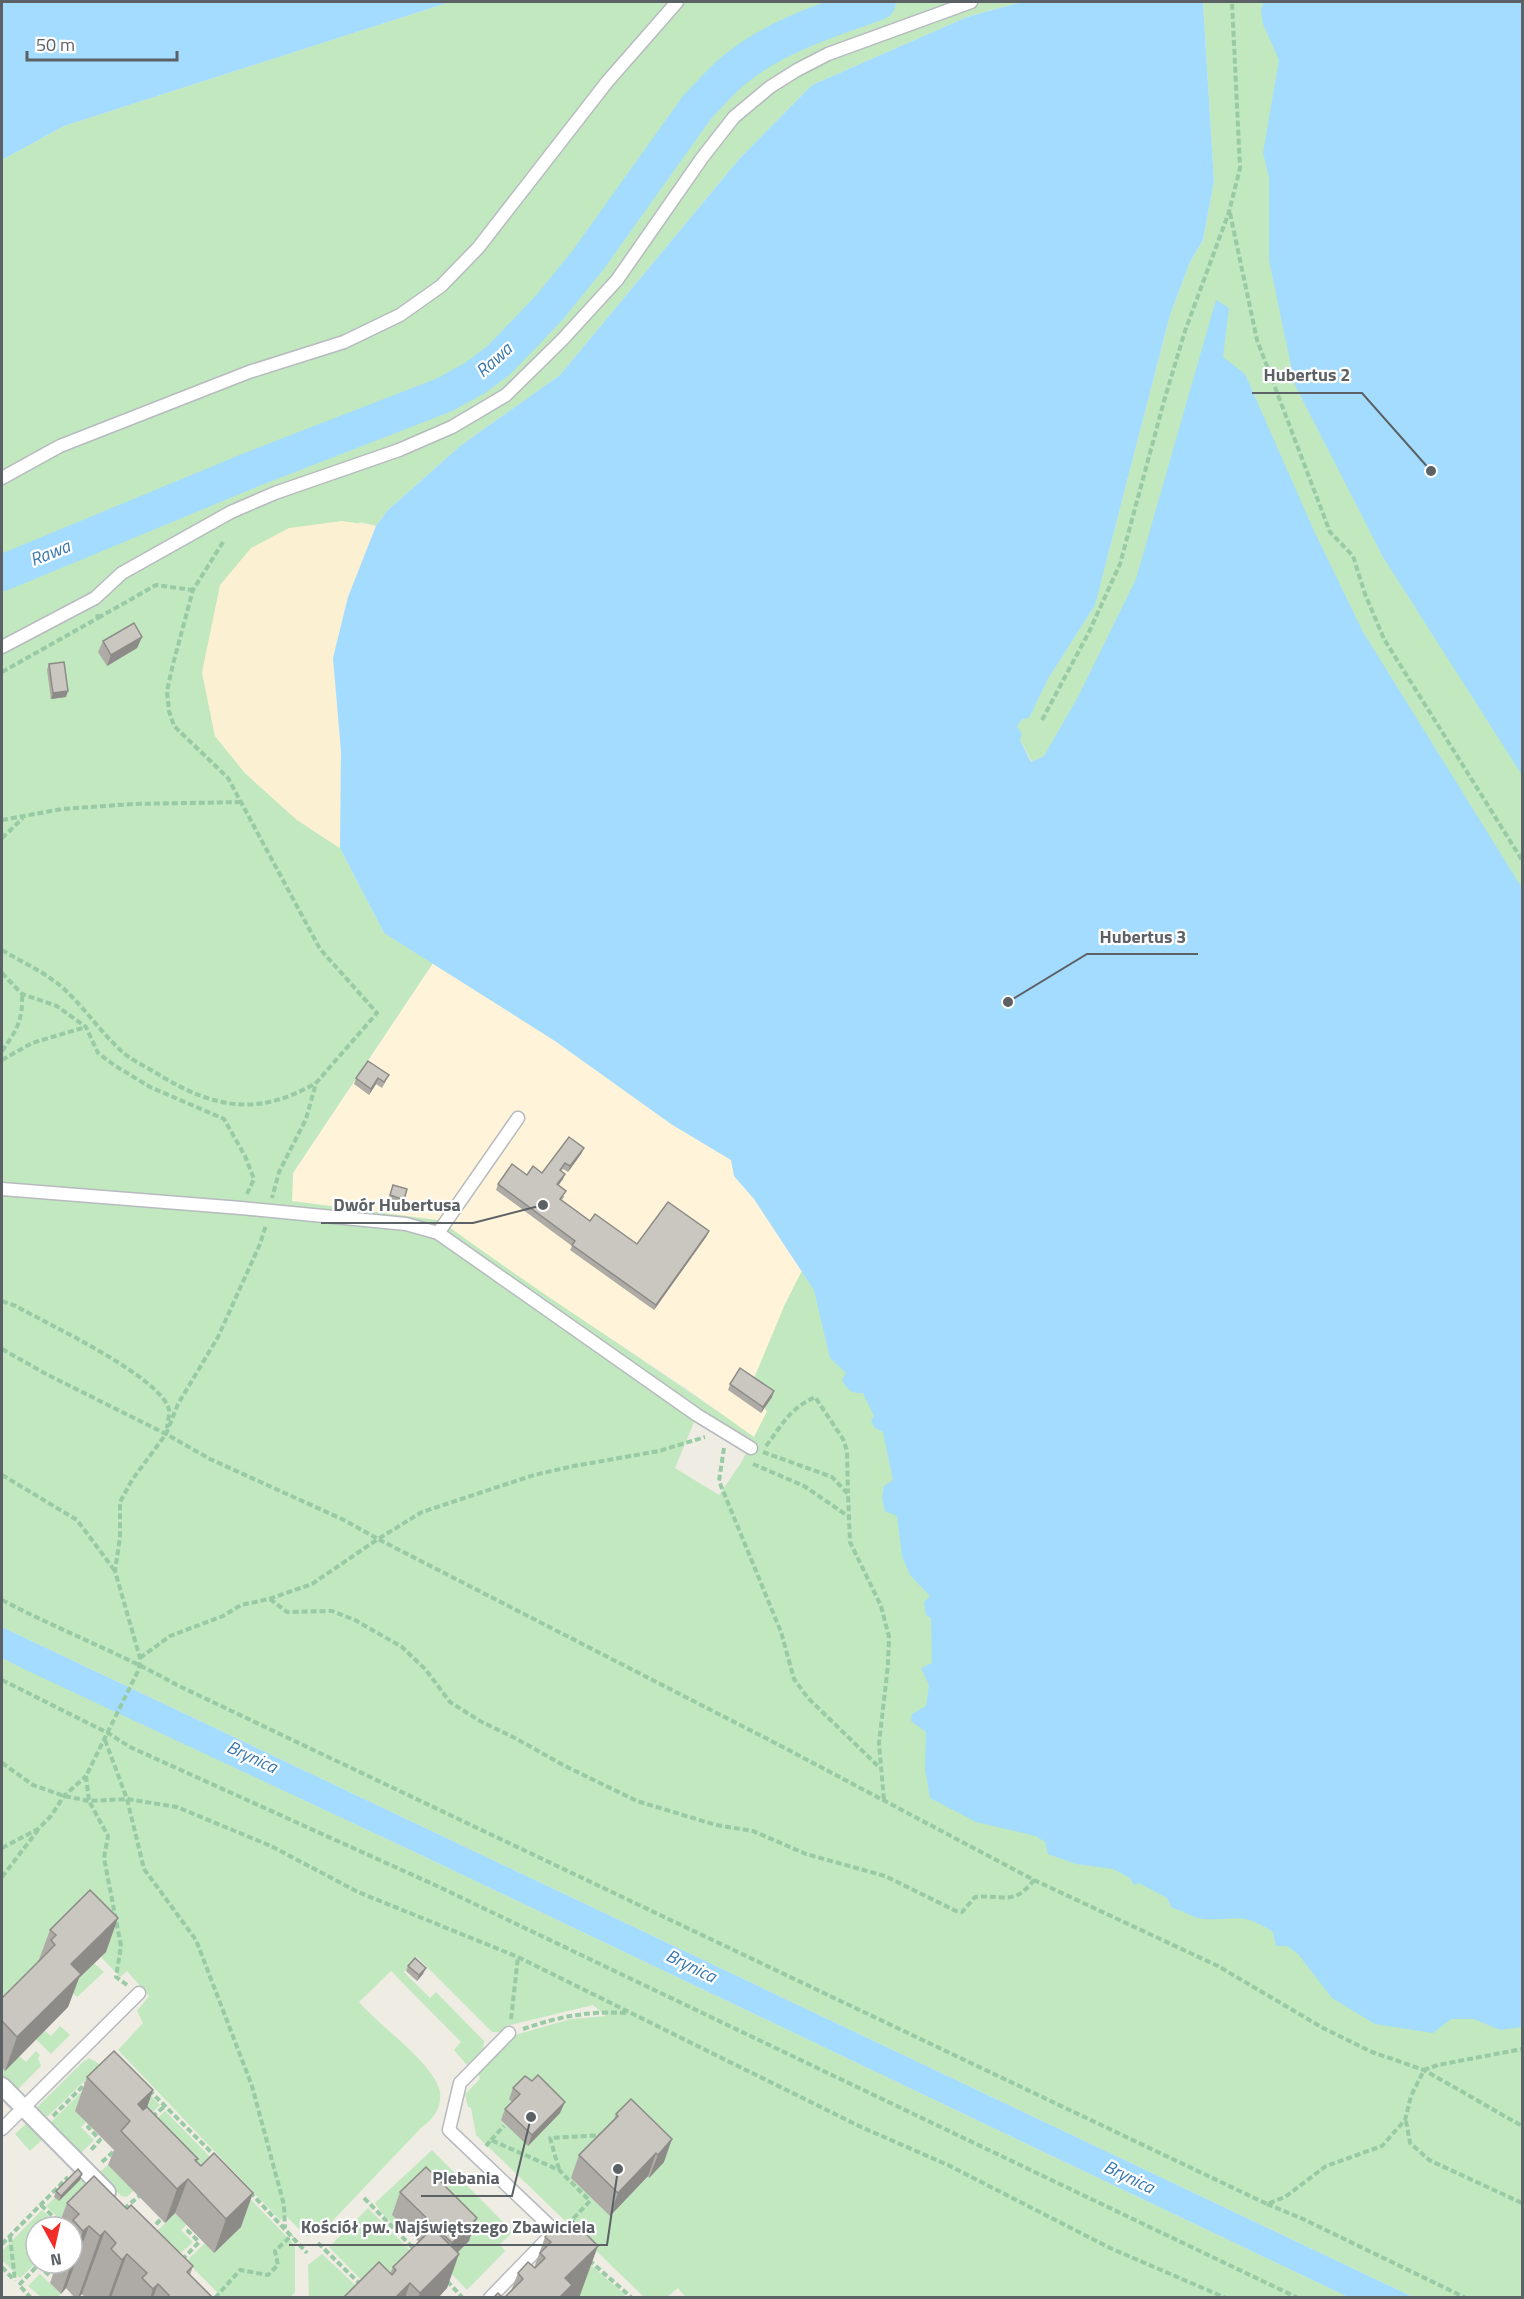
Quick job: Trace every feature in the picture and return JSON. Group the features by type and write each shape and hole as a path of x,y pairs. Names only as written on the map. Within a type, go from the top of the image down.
{"street":[{"path":"2,2086 124,2209"}],"lane":[{"path":"2,478 60,446 249,372 344,342 400,315 441,286 478,248 607,82 677,2"},
{"path":"2,647 95,598 122,573 231,512 275,493 399,450 452,427 506,395 562,340 617,279 702,158 734,117 770,87 828,54 971,2"},
{"path":"438,1233 518,1118"},
{"path":"2,1189 241,1208 271,1206 406,1224 438,1233 687,1408 751,1448"},
{"path":"2,2128 139,1993"},
{"path":"490,2298 555,2231 450,2130 460,2083 509,2033"}],"path":[{"path":"1042,720 1089,632 1120,564 1185,331 1229,212 1240,168 1232,2"},
{"path":"1229,212 1257,340 1330,532 1353,556 1365,594 1384,639 1522,860"},
{"path":"2,950 56,982 79,1002 95,1025 127,1056 204,1099 230,1104 277,1101 298,1094 316,1083 376,1013 320,949 228,778 174,726 169,711 167,691 194,590 223,542"},
{"path":"2,672 156,585 194,590"},
{"path":"95,598 98,618"},
{"path":"2,820 62,809 133,804 242,802"},
{"path":"2,838 24,816"},
{"path":"2,973 22,994 57,1005 86,1027 98,1053 114,1065 150,1087 224,1119 254,1179 241,1208"},
{"path":"2,1051 19,1024 23,1013 22,994"},
{"path":"2,1060 32,1043 86,1027"},
{"path":"115,1571 120,1537 120,1502 132,1480 166,1434 178,1404 222,1327 260,1244 279,1172 306,1119 316,1083"},
{"path":"2,1301 16,1306 136,1372 154,1387 169,1409 166,1434"},
{"path":"2,1349 210,1459 344,1520 1034,1880 1218,1966 1323,2028 1372,2052 1424,2070 1522,2126"},
{"path":"848,1494 832,1478 761,1451 782,1422 802,1404 814,1397 843,1439 847,1451 850,1542 881,1606 889,1637 879,1743 884,1801"},
{"path":"141,1658 170,1636 223,1616 241,1605 269,1599 312,1584 422,1512 534,1475 659,1451 726,1432 719,1481 781,1632 794,1679 808,1698 880,1768"},
{"path":"743,1459 804,1486 848,1516"},
{"path":"2,1475 77,1520 115,1571 141,1658 111,1728 86,1776 64,1796 51,1816 38,1829 2,1877"},
{"path":"269,1599 287,1612 332,1611 355,1620 402,1647 426,1670 450,1702 480,1721 637,1801 716,1826 753,1831 806,1854 885,1876 956,1911 962,1912 975,1897 1007,1898 1023,1893 1034,1880"},
{"path":"2,1600 177,1686 1268,2204 1304,2219 1466,2298"},
{"path":"2,1680 108,1733 130,1747 437,1887 1298,2298"},
{"path":"104,1740 127,1799 144,1869 196,1940 252,2086 284,2205 285,2228"},
{"path":"2,1763 33,1785 64,1796 89,1801 127,1799 177,1807 271,1846 358,1892 518,1957 861,2127 948,2165 1110,2248 1226,2298"},
{"path":"86,1776 89,1801 108,1836 104,1858 122,1946 116,1977 139,1993"},
{"path":"2,1848 38,1829"},
{"path":"518,1957 509,2033 562,2016 608,2012 630,2013"},
{"path":"1522,2049 1438,2065 1424,2070 1411,2096 1405,2120 1410,2143 1429,2160 1522,2203"},
{"path":"42,2126 91,2079"},
{"path":"143,2084 220,2162"},
{"path":"148,2122 165,2106"},
{"path":"1268,2204 1285,2197 1326,2166 1382,2146 1405,2120"},
{"path":"90,2126 88,2127 100,2140 90,2149 98,2157"},
{"path":"477,2157 504,2126"},
{"path":"546,2134 550,2138 559,2170"},
{"path":"550,2138 603,2135"},
{"path":"491,2140 559,2170 590,2200 558,2234 555,2231"},
{"path":"2,2244 79,2165"},
{"path":"244,2186 307,2253"},
{"path":"124,2209 139,2196"},
{"path":"364,2198 419,2254"},
{"path":"41,2205 51,2215"},
{"path":"148,2234 161,2219"},
{"path":"178,2264 199,2242 188,2230 190,2228"},
{"path":"214,2298 240,2270 268,2275 278,2265 275,2251 292,2235"},
{"path":"9,2236 17,2283"},
{"path":"318,2242 363,2287"},
{"path":"583,2255 632,2298"},
{"path":"2,2267 32,2298"},
{"path":"17,2283 26,2275"},
{"path":"443,2278 461,2296 455,2298"}],"shaded area":[{"path":"433,963 555,1041 671,1124 731,1160 734,1176 754,1199 814,1290 762,1443 686,1388 522,1280 437,1220 292,1201 293,1173"}],"green space":[{"path":"450,2 862,2 772,38 734,62 711,83 581,260 518,334 473,371 432,393 164,497 2,564 2,160 64,126"},
{"path":"894,2 1022,2 967,17 812,85 740,158 560,375 460,446 388,510 376,526 360,522 202,672 215,736 245,773 297,820 340,848 384,933 433,963 293,1173 292,1201 437,1220 445,1224 754,1437 767,1411 749,1390 785,1304 994,891 1048,750 1044,756 1032,762 1016,727 1022,719 1029,717 1106,562 1170,315 1190,262 1203,240 1214,181 1203,2 1522,2 1522,2297 1413,2297 2,1627 2,578 170,505 438,402 483,378 519,352 588,273 659,171 719,93 756,60 797,38","holes":["697,1415 749,1447 719,1495 675,1468"]},
{"path":"2,1658 1348,2297 686,2298 678,2288 667,2297 644,2297 476,2135 471,2108 468,2107 465,2094 480,2079 478,2074 515,2035 571,2019 606,2016 593,2005 506,2026 500,2032 492,2032 417,1957 404,1972 430,1998 436,1992 484,2041 483,2050 467,2065 454,2050 461,2042 391,1971 359,2002 428,2069 440,2092 440,2103 436,2113 429,2121 320,2234 306,2236 286,2216 280,2220 118,2050 143,2023 137,2011 149,1996 127,1971 120,1977 101,1957 105,1952 2,2020"},
{"path":"94,1963 104,1972 77,1997 68,1989"},
{"path":"60,2026 70,2035 51,2054 36,2039 45,2031 51,2036"},
{"path":"36,2051 40,2055 38,2058 41,2066 16,2091 2,2075 2,2067 5,2070 19,2056 26,2062"},
{"path":"89,2058 101,2065 47,2117 36,2108 83,2062"},
{"path":"115,2059 160,2105 148,2117 153,2122 165,2111 216,2163 185,2192 75,2110 86,2122 81,2127 94,2140 81,2153 51,2122"},
{"path":"27,2123 42,2140 30,2151 15,2134"},
{"path":"432,2150 513,2232 500,2244 505,2251 467,2290 444,2266 468,2242 404,2227 399,2230 375,2203"},
{"path":"108,2165 134,2190 127,2197 121,2196 101,2174 101,2171"},
{"path":"221,2169 295,2245 295,2293 290,2297 222,2297 186,2261 205,2243 214,2253 241,2227"},
{"path":"78,2175 101,2197 84,2215 55,2215 46,2206"},
{"path":"368,2208 421,2261 378,2297 329,2247"},
{"path":"42,2210 47,2215 37,2215"},
{"path":"175,2213 187,2224 181,2230 193,2242 182,2252 176,2250 157,2231"},
{"path":"24,2228 24,2274 20,2278 2,2260 2,2251"},
{"path":"322,2254 367,2296 365,2298 309,2297 308,2265"},
{"path":"583,2258 625,2295 622,2298 564,2298"},
{"path":"41,2275 61,2294 57,2297 41,2297 28,2286"}],"sand":[{"path":"342,521 376,526 348,597 333,658 341,751 340,848 297,820 245,773 215,736 202,672 220,585 251,548 289,528"}],"water":[{"path":"2,2 450,2 64,126 2,160"},
{"path":"1022,2 1203,2 1214,181 1203,240 1190,262 1170,315 1095,605 1049,677 1029,718 1022,719 1017,727 1022,734 1020,740 1031,762 1044,756 1078,697 1136,579 1216,300 1229,308 1223,357 1245,374 1314,531 1363,632 1522,888 1522,2027 1500,2030 1474,2019 1451,2019 1433,2033 1375,2024 1332,1998 1298,1954 1287,1946 1276,1946 1273,1932 1262,1925 1239,1918 1195,1917 1172,1908 1167,1898 1139,1883 1134,1885 1130,1878 1113,1869 1076,1864 1048,1854 1045,1842 1036,1836 976,1822 930,1798 925,1769 926,1732 911,1721 912,1714 926,1706 929,1685 921,1668 932,1663 931,1618 926,1615 924,1602 930,1596 910,1575 902,1556 897,1516 885,1511 882,1498 884,1486 893,1480 883,1432 875,1428 871,1421 874,1416 863,1393 856,1393 848,1389 842,1380 846,1373 830,1358 814,1290 754,1199 734,1176 731,1160 671,1124 555,1041 384,933 340,848 341,751 333,658 348,597 376,526 388,510 460,446 560,375 740,158 812,85 967,17"},
{"path":"1264,2 1522,2 1522,775 1383,557 1295,385 1269,260 1269,177 1263,153 1279,60 1263,24 1261,9"},
{"name":"Brynica","path":"2,1627 1413,2297 1348,2297 421,1855 28,1671 2,1658"}],"building":[{"path":"134,623 142,637 111,655 103,641"},
{"path":"64,662 68,691 53,693 49,664"},
{"path":"368,1061 389,1075 384,1082 378,1078 371,1089 356,1078"},
{"path":"569,1137 584,1148 570,1166 565,1163 560,1170 565,1174 557,1184 566,1191 560,1199 590,1221 595,1214 637,1244 668,1202 709,1231 656,1305 572,1245 575,1241 498,1184 512,1164 527,1175 533,1166 542,1173"},
{"path":"393,1185 407,1189 404,1200 390,1195"},
{"path":"740,1368 774,1391 763,1407 730,1384"},
{"path":"90,1890 118,1918 71,1964 81,1974 17,2037 2,2021 2,1998 55,1945 51,1940 56,1935 50,1930"},
{"path":"415,1958 426,1968 419,1975 408,1966"},
{"path":"114,2051 153,2090 138,2104 143,2110 147,2107 198,2159 195,2160 201,2166 214,2153 253,2193 226,2219 188,2179 177,2189 121,2131 130,2121 87,2077"},
{"path":"538,2075 565,2102 532,2135 505,2109 520,2094 513,2088 525,2076 532,2081"},
{"path":"631,2099 672,2139 618,2193 579,2155 618,2116 616,2114"},
{"path":"426,2167 477,2218 452,2243 400,2192"},
{"path":"78,2169 82,2174 61,2196 56,2191"},
{"path":"94,2176 127,2209 131,2205 193,2266 187,2272 213,2298 167,2298 169,2295 158,2284 153,2289 142,2278 147,2273 127,2254 122,2260 111,2249 116,2243 105,2231 100,2236 89,2226 84,2230 84,2215 78,2215 67,2203"},
{"path":"573,2221 598,2246 565,2278 572,2285 559,2298 504,2298 523,2279 518,2273 528,2262 535,2268 545,2258 540,2253 551,2242 545,2237 550,2231 556,2226 562,2232"},
{"path":"433,2228 459,2254 420,2293 410,2283 395,2298 343,2298 379,2262 392,2275 396,2270 393,2267"},
{"path":"498,2293 503,2298 493,2298"}],"waterway":[{"name":"Rawa","path":"2,573 253,469 444,395 475,378 499,360 549,308 588,260 698,106 727,76 754,56 787,37 878,2"}],"place":[{"name":"Hubertus 2","path":"1431,471"},
{"name":"Hubertus 3","path":"1008,1002"},
{"name":"Dwór Hubertusa","path":"543,1205"},
{"name":"Plebania","path":"531,2117"},
{"name":"Kościół pw. Najświętszego Zbawiciela","path":"618,2169"}]}
